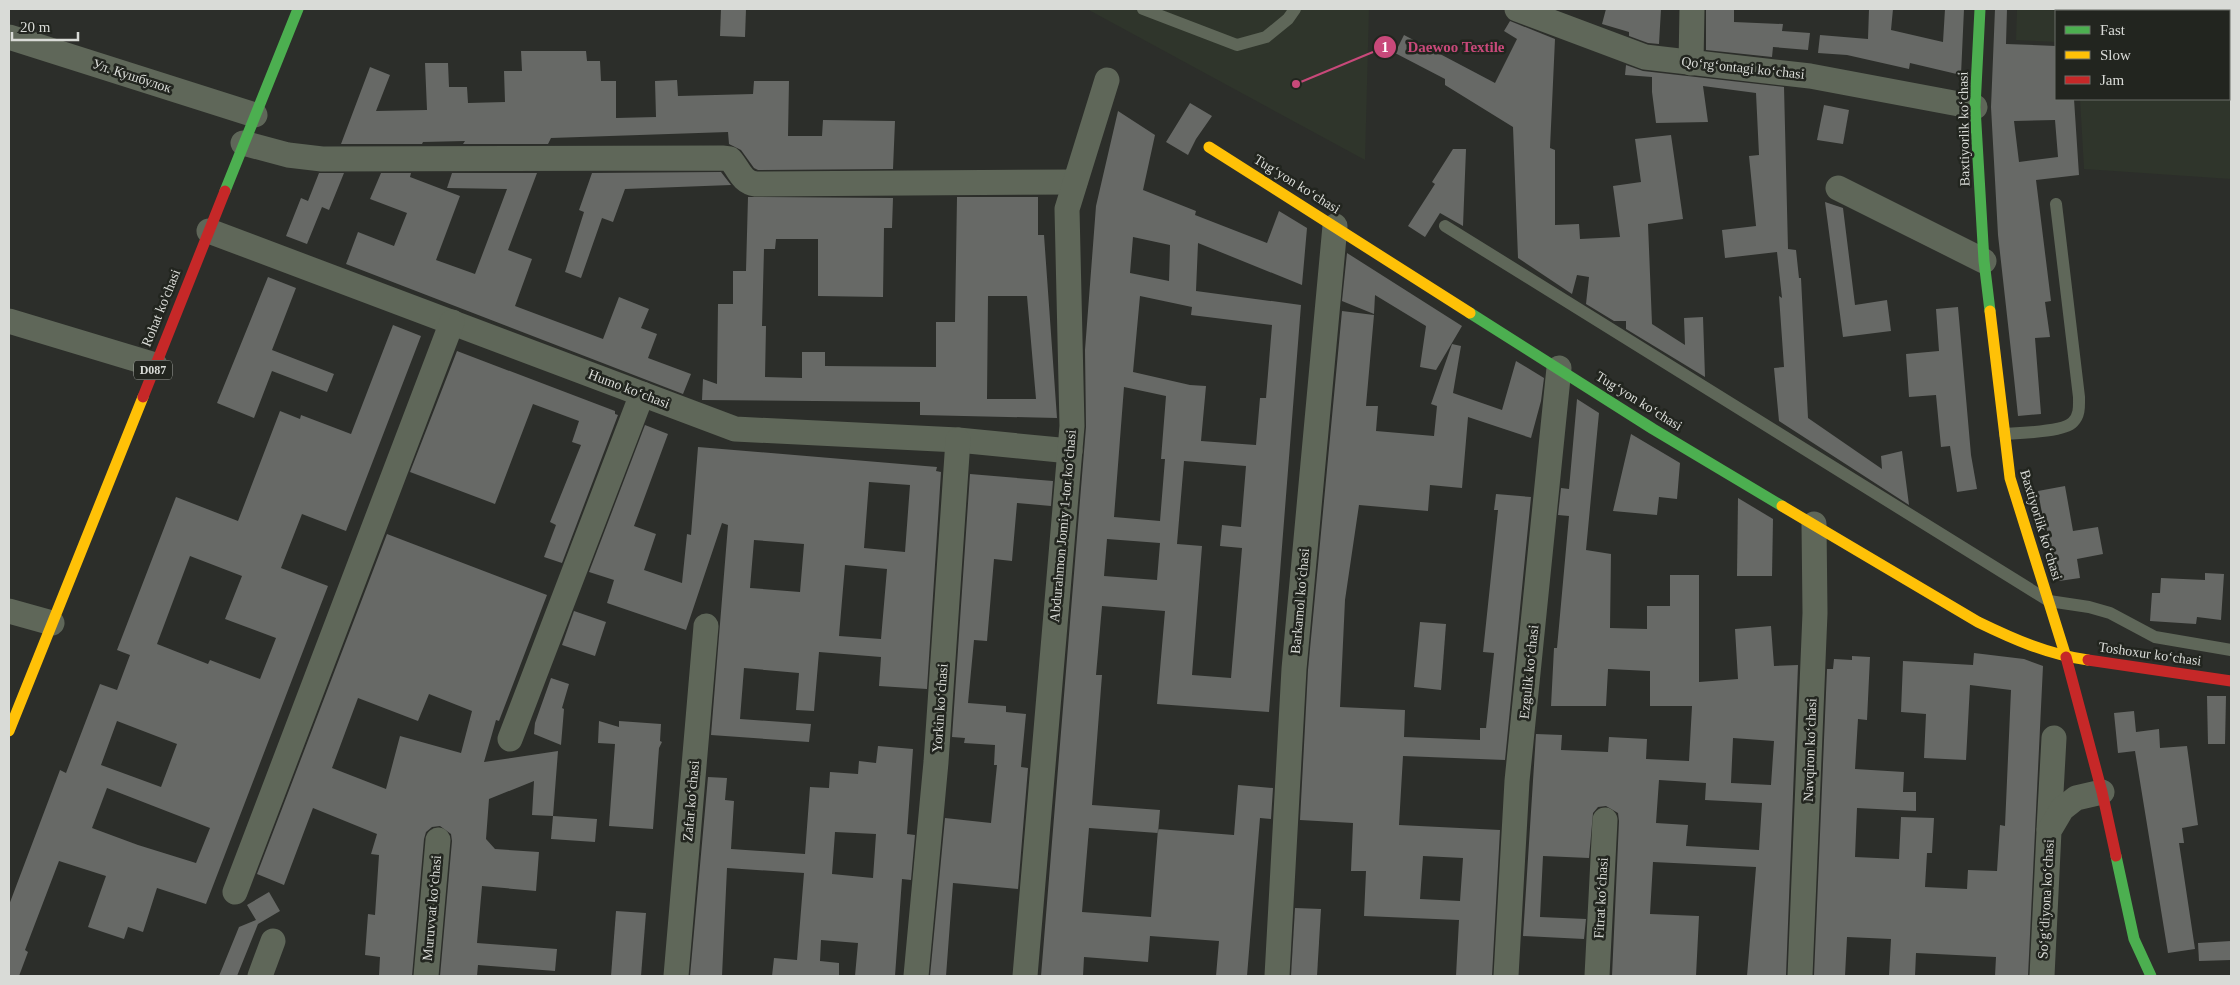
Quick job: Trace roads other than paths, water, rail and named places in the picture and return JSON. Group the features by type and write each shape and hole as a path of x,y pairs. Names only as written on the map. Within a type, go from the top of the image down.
{"street":[{"name":"Rohat ko'chasi","path":"9,731 298,9"},
{"name":"Qo‘rg‘ontagi ko‘chasi","path":"1517,9 1645,57 1810,76 1975,108"},
{"path":"1691,63 1692,9"},
{"name":"Baxtiyorlik koʻchasi","path":"1980,9 1975,108 1984,261 2010,478 2049,601 2102,792 2134,939 2151,976"},
{"name":"Ул. Кушбулок","path":"9,37 255,115"},
{"name":"Abdurahmon Jomiy 1-tor koʻchasi","path":"1025,976 1072,426 1067,209 1107,80"},
{"path":"243,144 288,155 322,159 722,158 730,160 742,178 749,183 756,184 1075,182"},
{"name":"Tugʻyon koʻchasi","path":"1209,147 1653,429 1978,622 2006,636 2065,657"},
{"path":"1838,188 1984,261"},
{"name":"Barkamol koʻchasi","path":"1277,976 1294,669 1335,226"},
{"name":"Humo koʻchasi","path":"209,231 735,429 958,440 1070,451"},
{"path":"9,322 155,365"},
{"path":"235,892 452,322"},
{"name":"Ezgulik koʻchasi","path":"1506,976 1517,781 1559,368"},
{"path":"510,739 642,394"},
{"name":"Yorkin koʻchasi","path":"916,976 936,762 958,440"},
{"name":"Navqiron koʻchasi","path":"1800,976 1815,613 1814,524"},
{"path":"9,611 52,623"},
{"name":"Zafar koʻchasi","path":"676,976 706,626"},
{"name":"Toshoxur koʻchasi","path":"2065,657 2231,681"},
{"path":"2049,831 2054,738"},
{"name":"Soʻgʻdiyona koʻchasi","path":"2042,976 2049,831 2062,809 2076,798 2102,792"},
{"name":"Fitrat koʻchasi","path":"1597,976 1605,820"},
{"name":"Muruvvat koʻchasi","path":"426,976 438,840"},
{"path":"260,976 273,941"}],"lane":[{"path":"1144,9 1237,45 1266,37 1288,19 1295,9"},
{"path":"2005,434 2063,428 2072,424 2079,414 2079,397 2056,204"},
{"path":"1445,226 2049,601 2110,613 2155,637 2231,650"}],"place":[{"name":"Daewoo Textile","path":"1296,84"}]}
